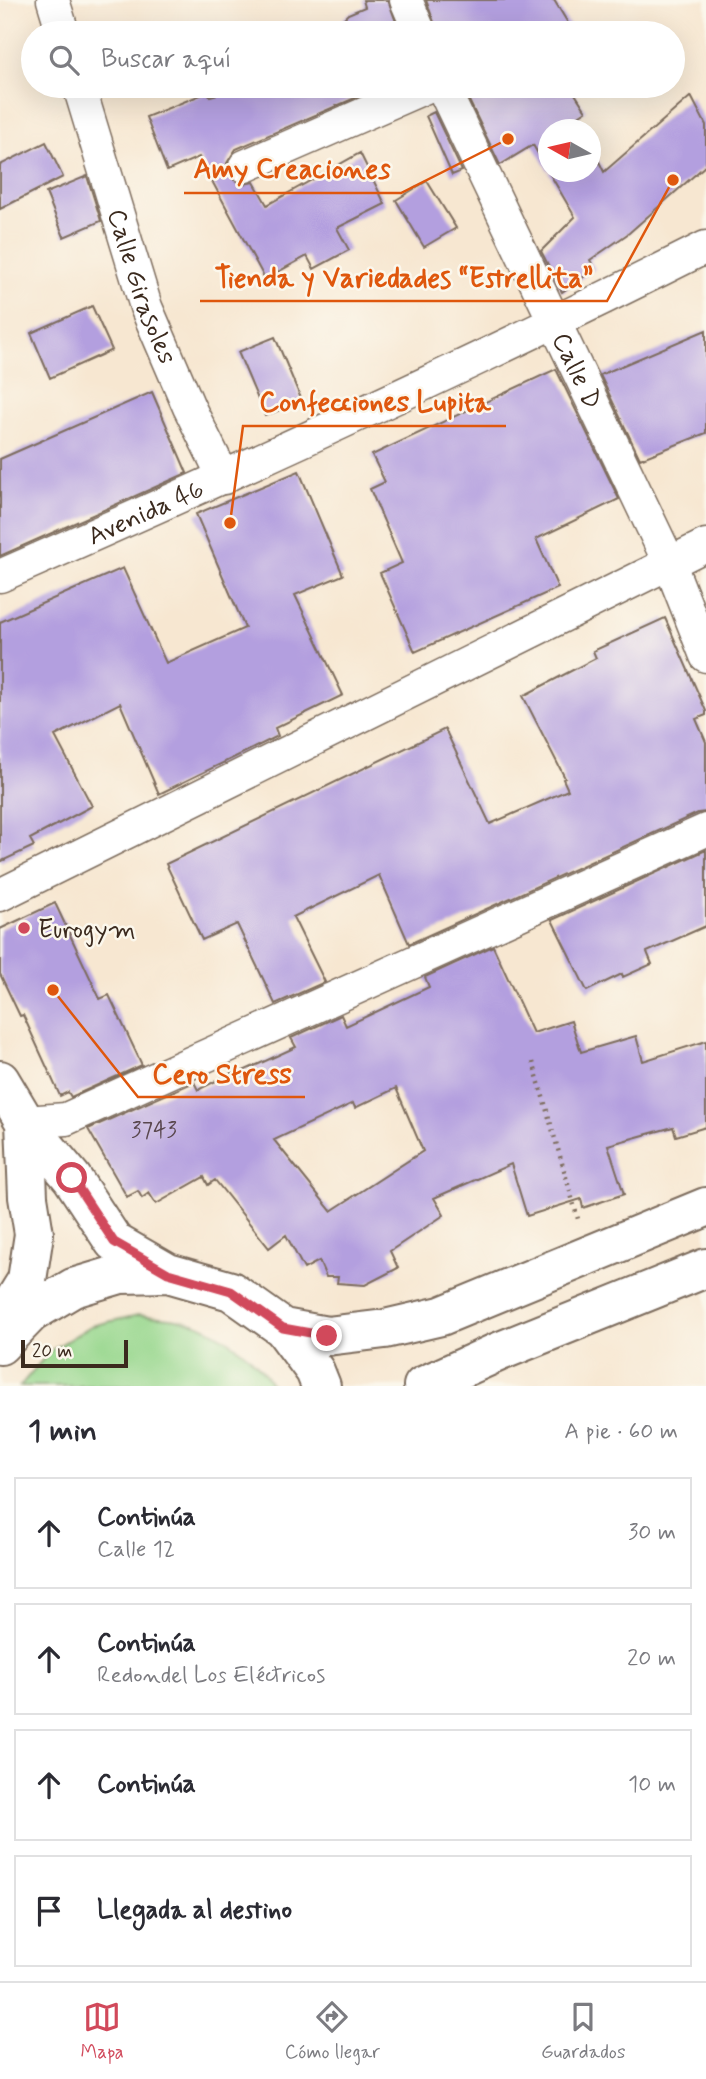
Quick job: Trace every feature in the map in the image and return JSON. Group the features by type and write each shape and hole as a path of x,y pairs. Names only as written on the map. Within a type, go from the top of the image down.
{"main road":[{"path":"0,1080 25,1122 72,1178 114,1242 168,1273 231,1291 283,1328 315,1371 321,1386"},
{"path":"0,1336 6,1314 27,1280 34,1234 28,1197 25,1122"},
{"path":"283,1328 327,1336 385,1329 441,1317 706,1207"},
{"path":"423,1386 498,1352 706,1268"},
{"path":"0,1345 30,1313 73,1288 120,1274 168,1273"}],"street":[{"path":"52,0 59,21"},
{"path":"405,0 415,21"},
{"name":"Calle Girasoles","path":"83,98 146,307 188,407 224,478"},
{"path":"245,166 401,98"},
{"name":"Calle D","path":"448,98 669,562 706,656"},
{"name":"Avenida 46","path":"0,576 224,478 555,323 706,247"},
{"path":"0,895 706,545"},
{"path":"25,1122 66,1119 706,830"}],"path":[{"path":"533,1062 580,1227"}],"green space":[{"path":"138,1315 181,1320 211,1331 247,1355 266,1375 272,1386 20,1386 50,1351 91,1326"}],"building":[{"path":"363,0 388,0 396,21 341,21 348,14 365,7"},
{"path":"426,0 554,0 567,21 434,21"},
{"path":"691,96 706,125 706,165 629,233 590,260 595,269 562,292 541,251 575,217 555,182 601,182 601,166 604,172"},
{"path":"193,98 355,98 236,149 227,163 228,173 234,180 244,184 254,182 267,205 360,153 385,204 337,228 349,250 314,269 307,256 265,279 199,157 167,171 146,117"},
{"path":"468,98 578,98 586,111 578,119 538,119 538,154 533,145 500,165"},
{"path":"434,112 462,171 452,175 426,116"},
{"path":"46,142 63,177 0,209 0,165"},
{"path":"87,176 101,221 64,237 46,193"},
{"path":"427,181 456,228 424,247 396,200"},
{"path":"92,306 112,350 50,378 31,333"},
{"path":"706,330 706,433 640,459 600,375"},
{"path":"275,337 302,401 265,416 238,352"},
{"path":"556,369 619,499 536,539 558,588 415,652 380,573 402,563 370,489 385,482 372,455"},
{"path":"152,392 187,473 0,556 0,459"},
{"path":"299,471 343,575 295,595 343,695 275,728 278,736 159,794 120,703 55,736 92,806 30,839 34,846 0,862 0,622 123,568 166,663 245,628 196,514"},
{"path":"665,618 706,711 706,715 696,719 706,742 706,812 698,813 409,944 379,875 293,917 325,982 275,1004 237,924 202,940 166,864 445,729 490,824 568,790 563,779 565,778 523,696 596,658 593,651"},
{"path":"706,850 706,926 647,952 652,964 623,977 622,974 587,991 552,920"},
{"path":"55,903 100,999 109,995 142,1065 71,1097 68,1092 60,1096 23,1015 20,1016 0,974 0,929"},
{"path":"493,946 533,1033 571,1021 581,1052 636,1036 643,1061 706,1041 706,1127 676,1136 673,1127 608,1145 624,1194 583,1208 581,1199 527,1216 511,1164 434,1198 444,1215 390,1251 398,1268 365,1285 337,1283 338,1277 326,1277 319,1261 304,1269 286,1235 269,1248 215,1180 208,1185 204,1177 156,1204 149,1193 142,1198 138,1191 127,1197 88,1129 194,1082 198,1090 238,1070 239,1073 296,1047 291,1038 341,1015 346,1026 429,987 425,977","holes":["396,1088 423,1151 331,1211 274,1140 353,1103 355,1108"]}],"place":[{"name":"Amy Creaciones","path":"508,139"},
{"name":"Tienda y Variedades “Estrellita”","path":"673,180"},
{"name":"Confecciones Lupita","path":"230,523"},
{"name":"Eurogym","path":"24,928"},
{"name":"Cero Stress","path":"53,990"}],"route":[{"path":"72,1178 114,1242 168,1273 231,1291 283,1328 327,1336"}]}
